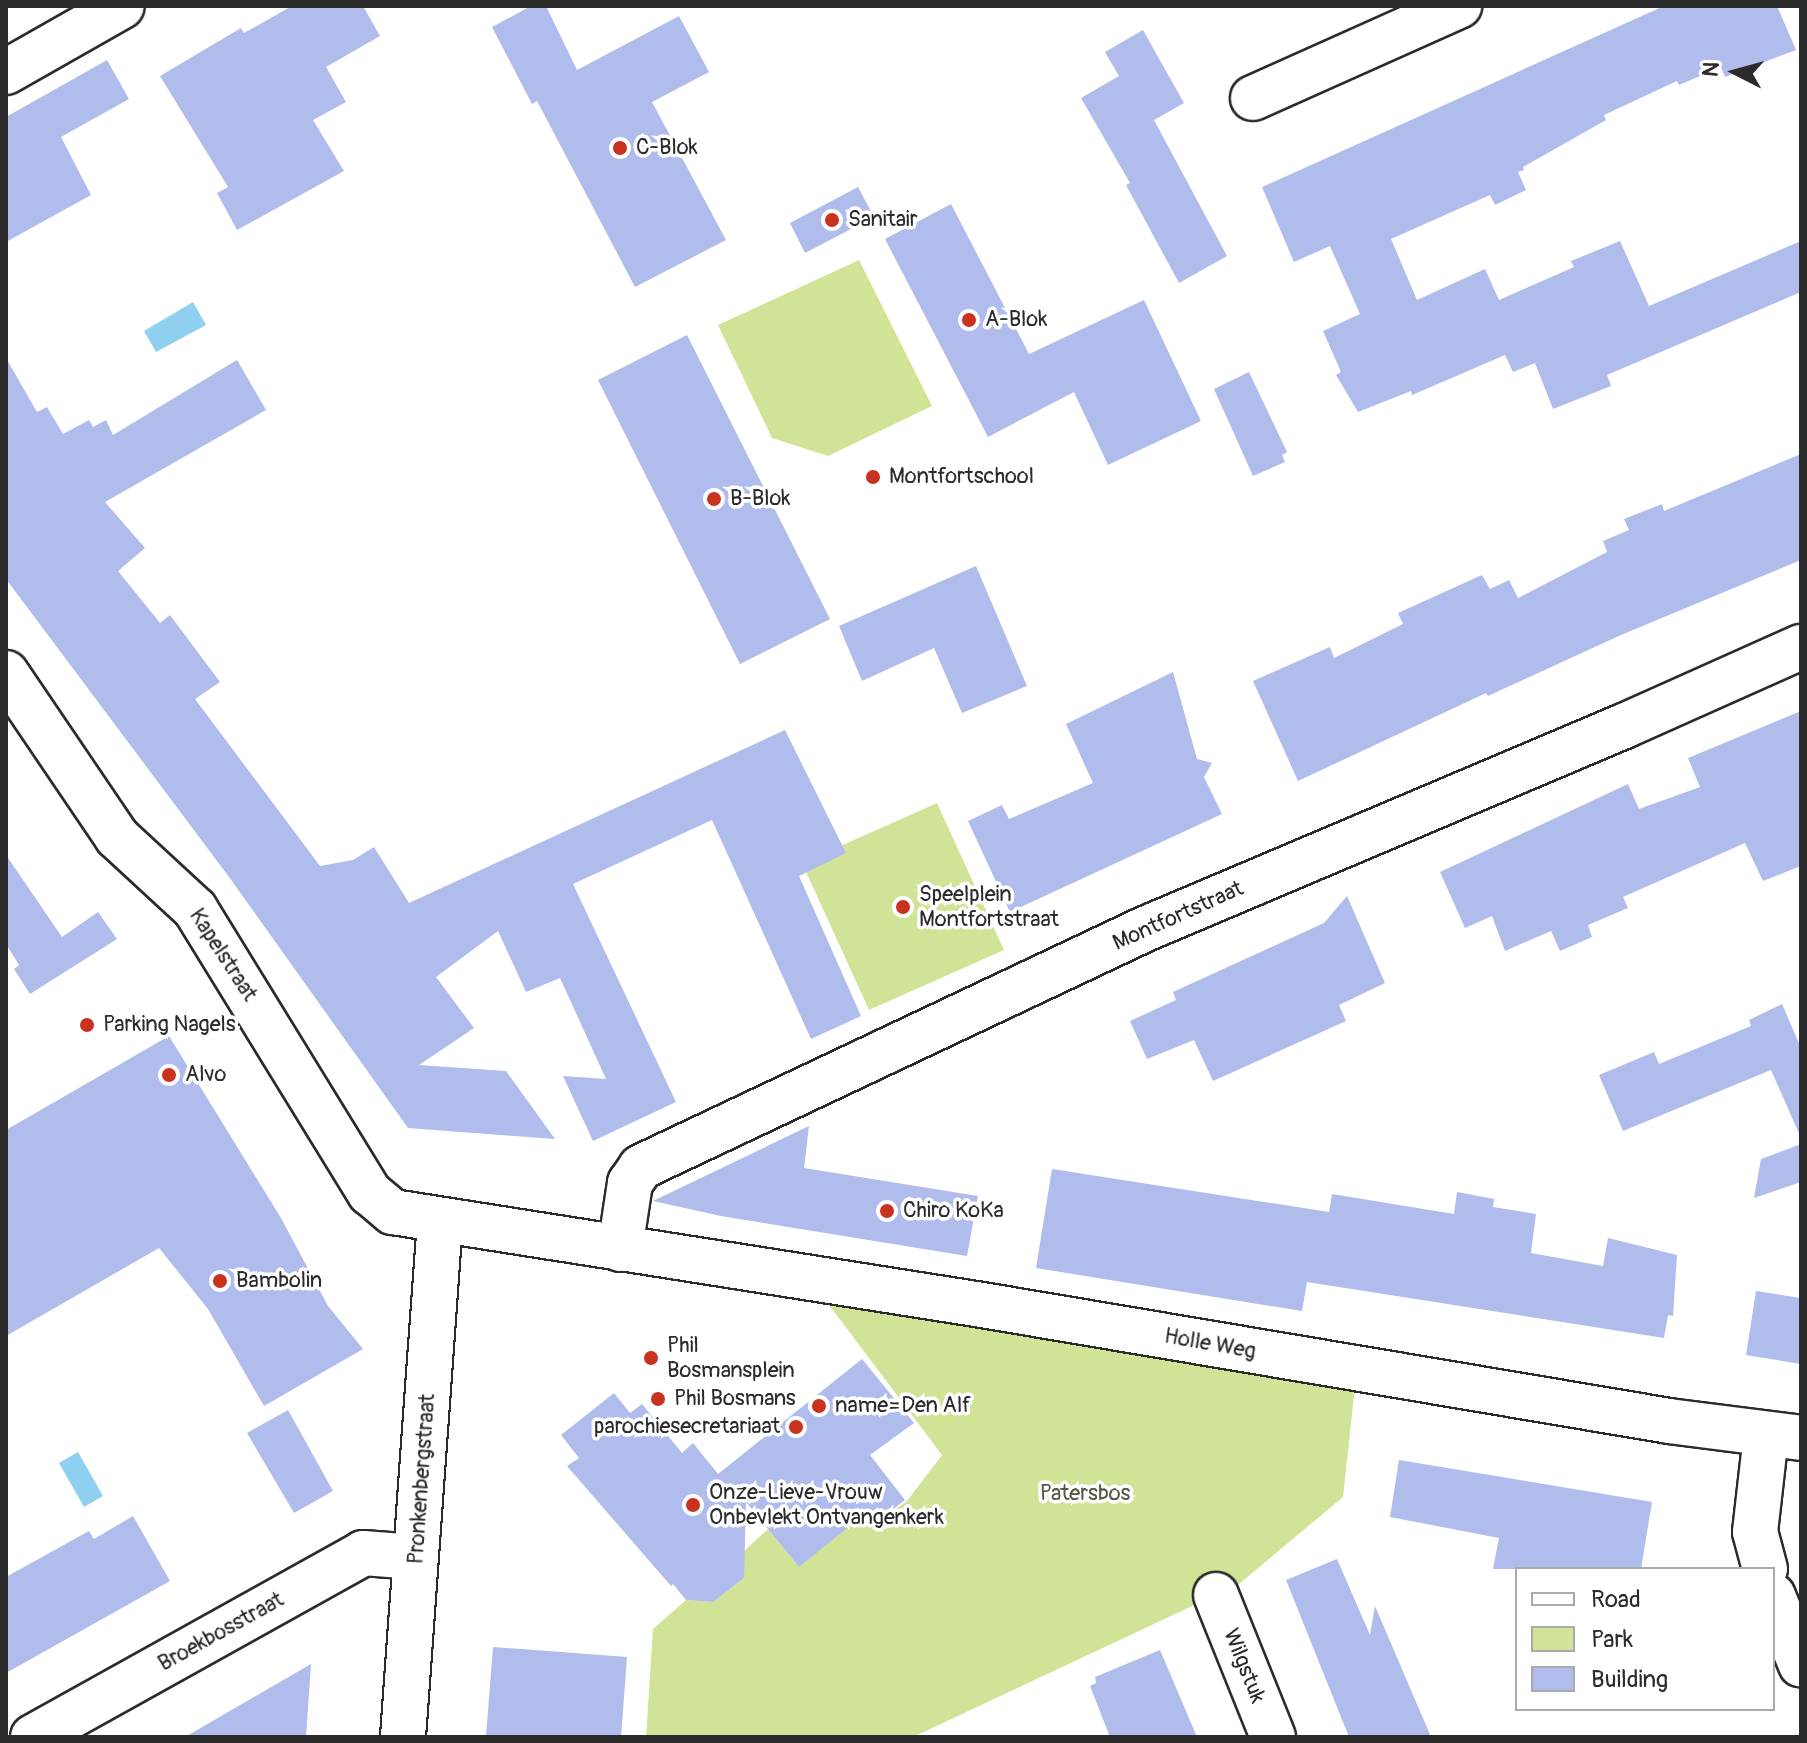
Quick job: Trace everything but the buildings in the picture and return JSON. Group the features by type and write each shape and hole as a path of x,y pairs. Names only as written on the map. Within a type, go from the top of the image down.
{"street":[{"path":"6,72 122,6"},
{"path":"1253,98 1459,6"},
{"name":"Montfortstraat","path":"620,1249 630,1183 641,1167 1145,929 1801,647"},
{"name":"Kapelstraat","path":"6,673 117,837 195,909 370,1193 393,1212 620,1249"},
{"name":"Pronkenbergstraat","path":"403,1737 440,1221"},
{"name":"Holle Weg","path":"620,1249 1783,1436"},
{"path":"1764,1567 1755,1532 1783,1436"},
{"name":"Broekbosstraat","path":"33,1737 363,1553 416,1557"},
{"name":"Wilgstuk","path":"1216,1595 1273,1737"},
{"path":"1775,1601 1801,1665"}],"green space":[{"path":"859,260 932,406 828,456 772,438 718,325"},
{"name":"Speelplein Montfortstraat","path":"937,803 1004,950 869,1010 802,863"},
{"name":"Patersbos","path":"829,1305 1355,1387 1343,1497 1239,1584 913,1737 646,1737 653,1629 686,1600 713,1602 744,1578 744,1551 768,1529 799,1567 844,1480 877,1522 907,1501 942,1455"}],"water":[{"path":"193,302 206,325 156,352 144,331"},
{"path":"78,1452 103,1496 84,1507 59,1463"}],"place":[{"name":"C-Blok","path":"620,148"},
{"name":"Sanitair","path":"832,220"},
{"name":"A-Blok","path":"969,320"},
{"name":"Montfortschool","path":"873,477"},
{"name":"B-Blok","path":"714,499"},
{"name":"Speelplein Montfortstraat","path":"903,907"},
{"name":"Parking Nagels","path":"87,1025"},
{"name":"Alvo","path":"169,1075"},
{"name":"Chiro KoKa","path":"887,1211"},
{"name":"Bambolin","path":"220,1281"},
{"name":"Phil Bosmansplein","path":"651,1358"},
{"name":"Phil Bosmans","path":"658,1399"},
{"name":"name=Den Alf","path":"819,1406"},
{"name":"parochiesecretariaat","path":"796,1427"},
{"name":"Onze-Lieve-Vrouw Onbevlekt Ontvangenkerk","path":"693,1505"}]}
